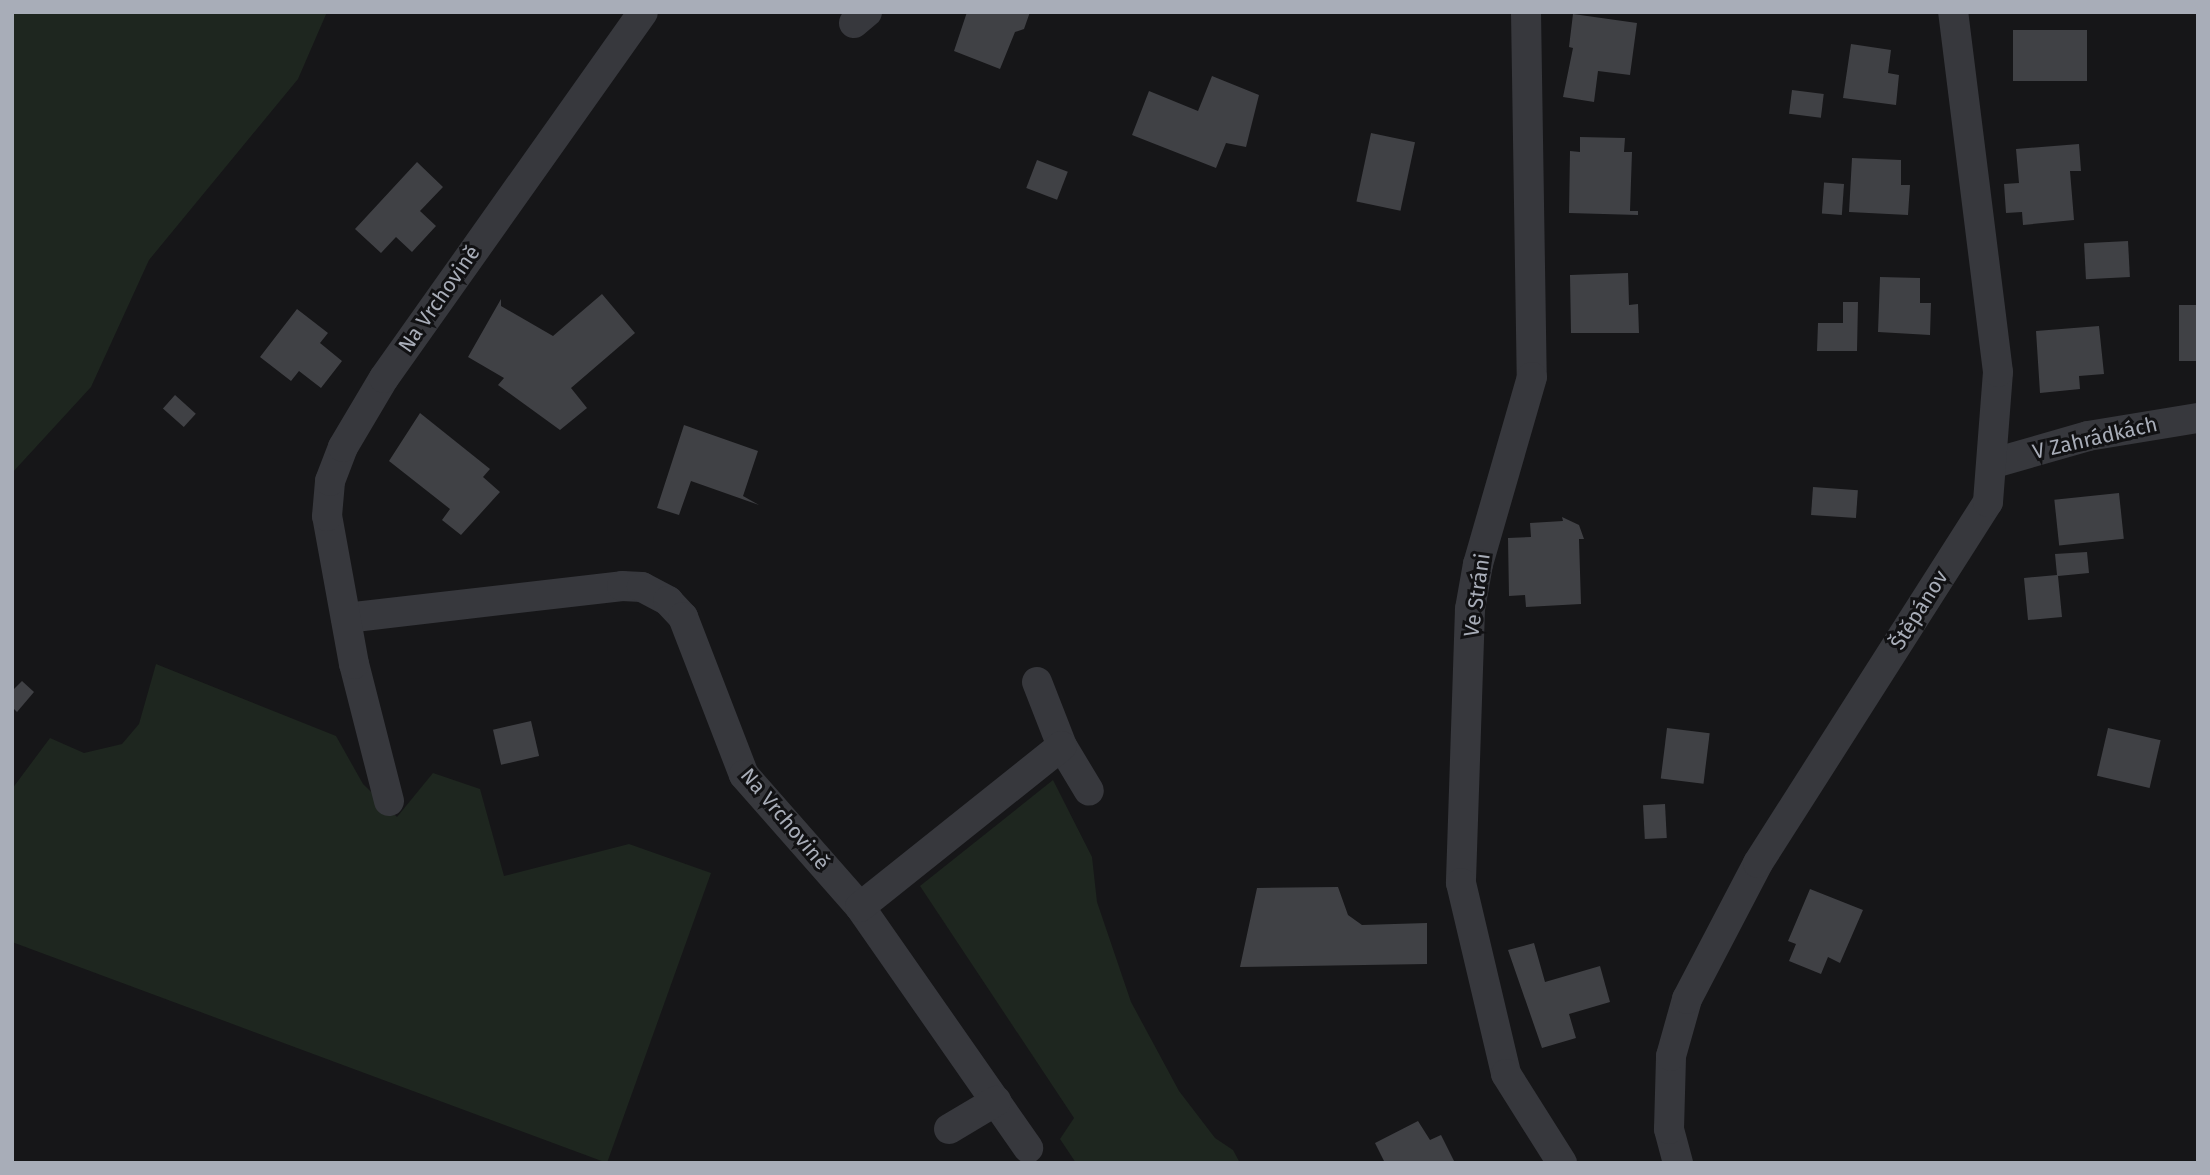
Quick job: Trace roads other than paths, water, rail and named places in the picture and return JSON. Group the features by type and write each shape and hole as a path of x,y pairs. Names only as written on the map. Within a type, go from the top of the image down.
{"street":[{"name":"Na Vrchovině","path":"388,801 346,618 327,516 330,481 343,447 384,378 643,12"},
{"name":"Ve Stráni","path":"1526,12 1532,377 1478,564 1470,609 1461,883 1506,1074 1562,1163"},
{"name":"Štěpánov","path":"1678,1163 1669,1129 1671,1056 1687,999 1758,863 1988,502 1994,463 1998,372 1953,12"},
{"name":"V Zahrádkách","path":"1994,463 2088,436 2198,418"},
{"name":"Na Vrchovině","path":"346,618 622,586 654,592 683,617 744,775 860,908 1028,1147"},
{"path":"1037,682 1062,746 1089,791"},
{"path":"860,908 1062,746"},
{"path":"949,1129 996,1101"}]}
